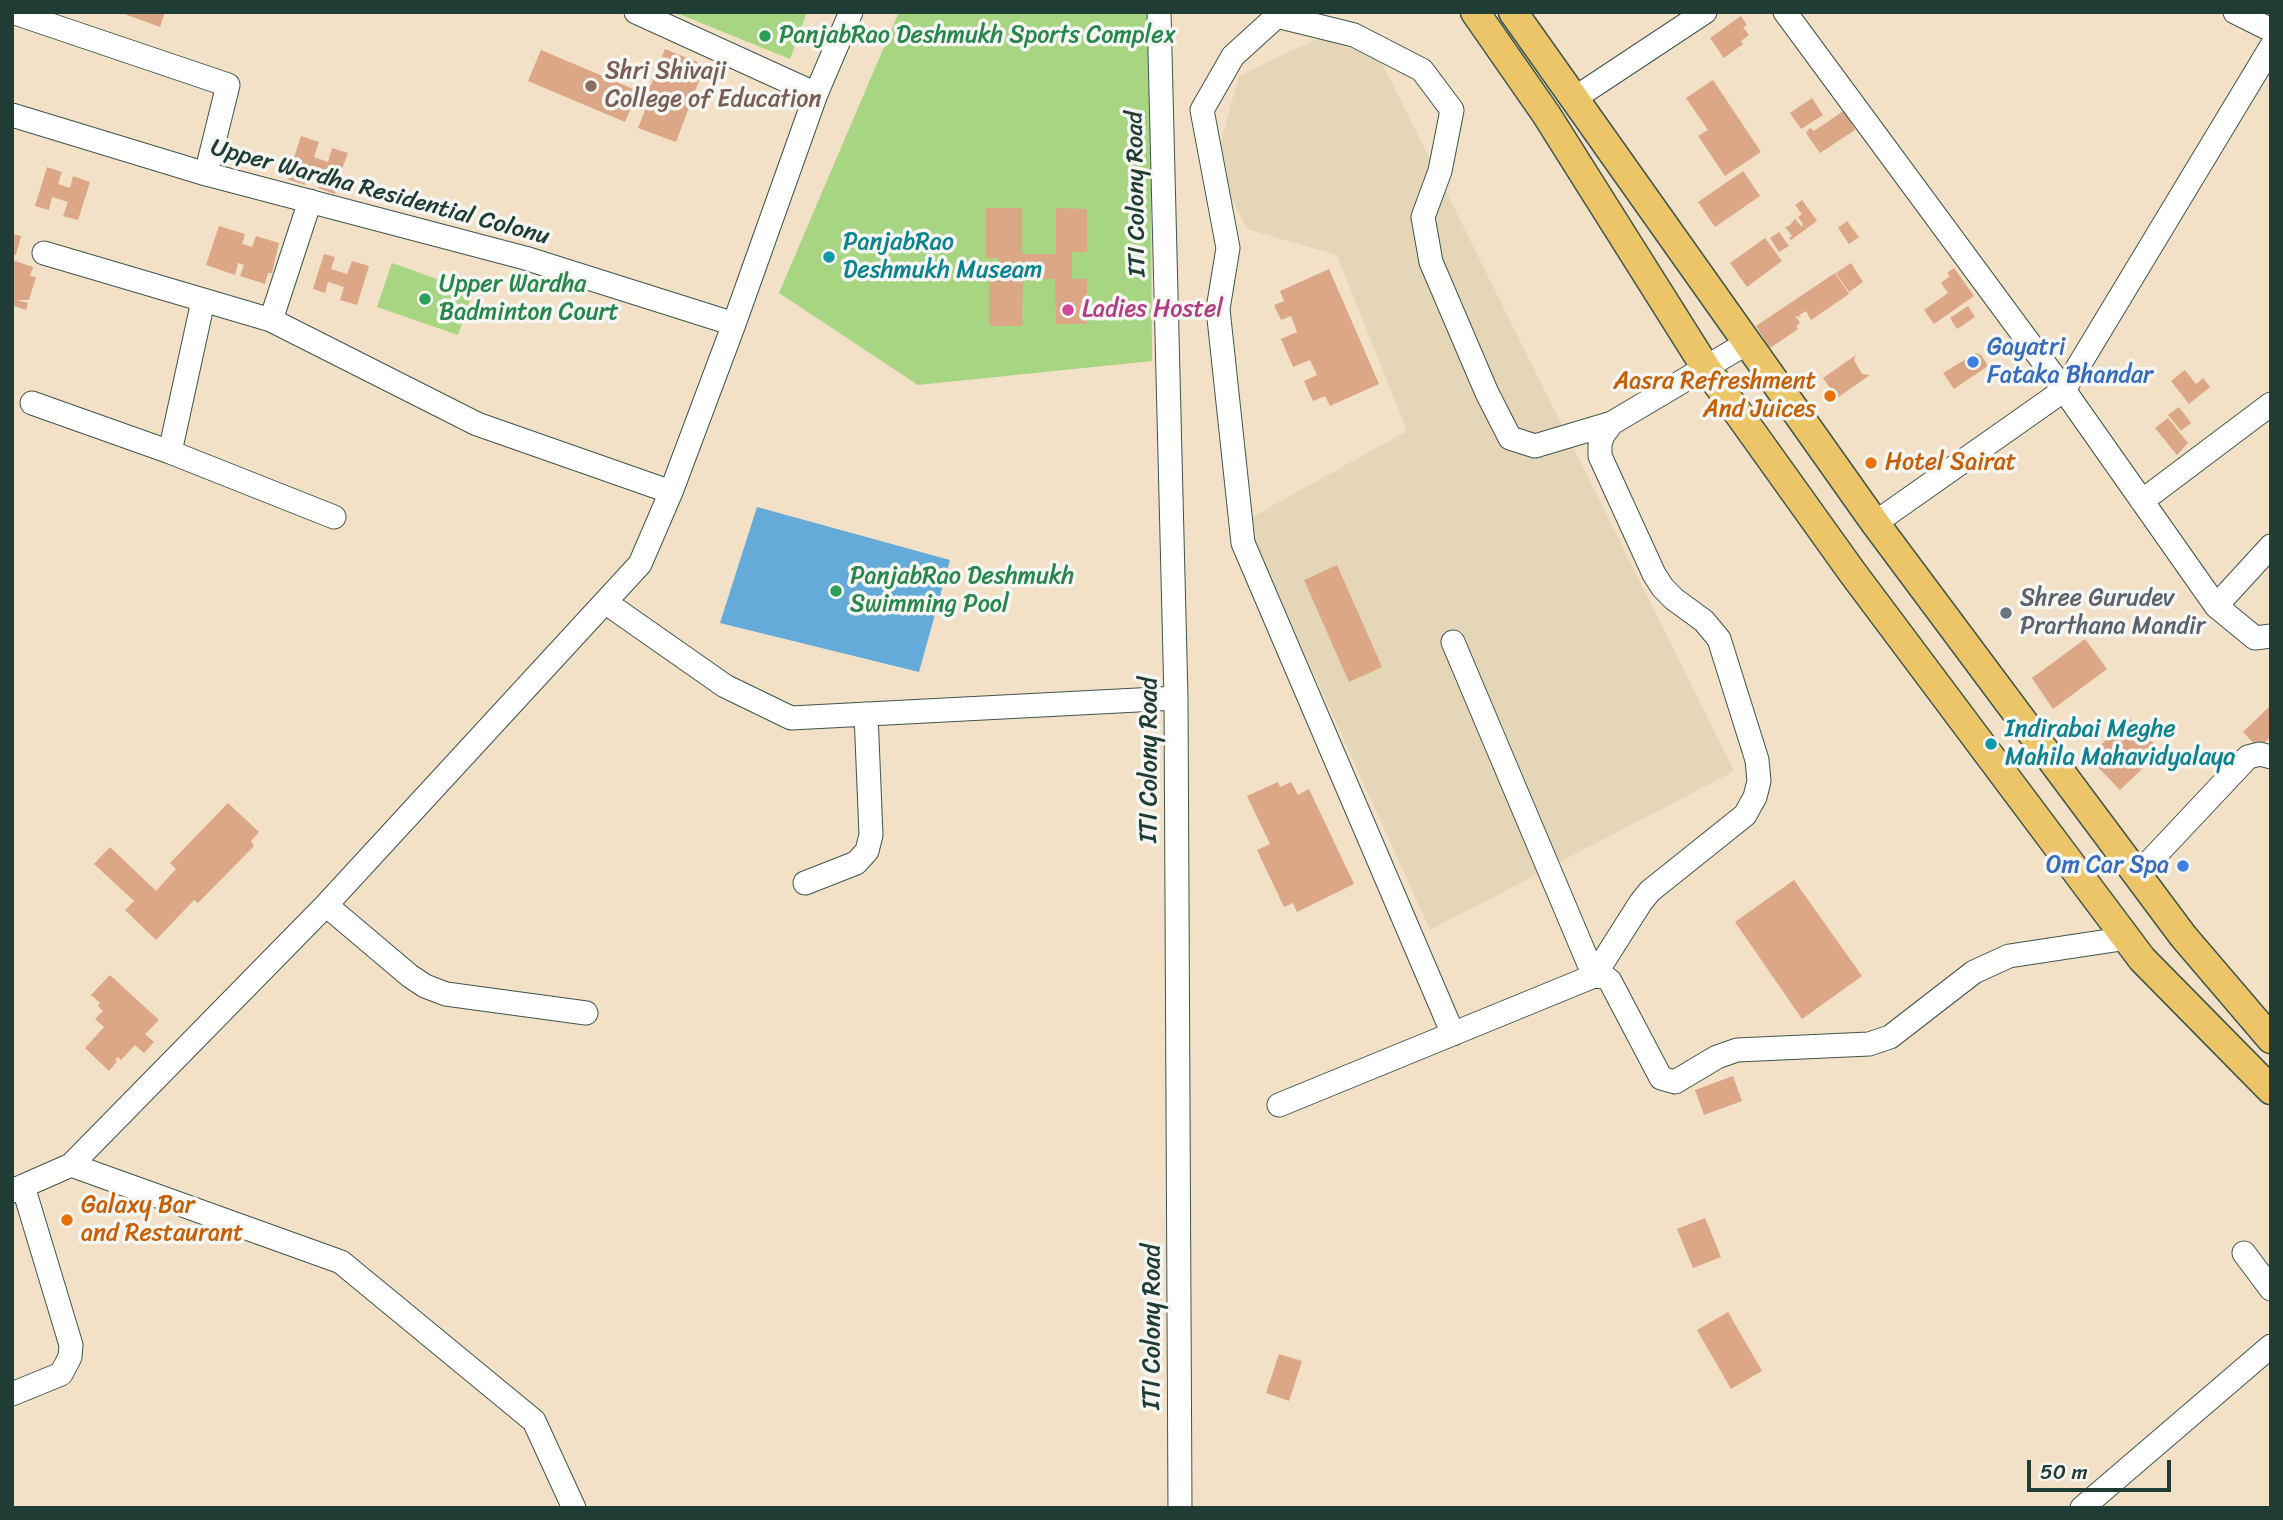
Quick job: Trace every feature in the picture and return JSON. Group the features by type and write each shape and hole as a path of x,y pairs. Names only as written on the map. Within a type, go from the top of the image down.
{"main road":[{"path":"1475,12 1546,114 1706,368 1852,572 2135,949 2271,1090"},
{"path":"1513,12 1875,523 2183,936 2271,1039"},
{"path":"2135,949 2183,936"}],"street":[{"path":"636,12 816,94"},
{"path":"12,1394 61,1374 70,1357 71,1345 18,1188 71,1165 326,905 640,564 671,492 734,324 816,94 852,12"},
{"name":"ITI Colony Road","path":"1159,12 1176,698 1180,1508"},
{"path":"1574,98 1705,12"},
{"path":"1785,12 2064,390 2216,606 2255,638 2271,636"},
{"path":"2235,12 2271,30"},
{"path":"18,14 228,85 206,174"},
{"path":"1453,1034 1243,543 1218,309 1228,248 1202,110 1233,57 1278,16 1354,35 1422,70 1452,110 1440,171 1423,217 1431,262 1487,393 1510,438 1535,446 1612,423 1748,343"},
{"path":"1875,523 2064,390 2271,47"},
{"name":"Upper Wardha Residential Colonu","path":"12,115 206,174 525,258 734,324"},
{"path":"271,320 310,201"},
{"path":"44,253 271,320 478,424 671,492"},
{"path":"170,452 203,301"},
{"path":"32,403 170,452 334,517"},
{"path":"2142,501 2271,404"},
{"path":"1594,976 1650,891 1745,814 1755,797 1759,781 1758,760 1719,639 1704,621 1663,588 1600,456 1603,435 1612,423"},
{"path":"2216,606 2271,546"},
{"path":"605,602 725,686 790,718 1176,698"},
{"path":"1453,642 1594,976"},
{"path":"806,883 856,863 867,851 871,835 866,714"},
{"path":"2138,874 2249,757 2260,754 2271,757"},
{"path":"326,905 425,986 446,994 586,1013"},
{"path":"1279,1105 1594,976 1605,977 1610,981 1661,1078 1675,1082 1717,1057 1737,1050 1869,1044 1890,1037 1974,972 2009,956 2135,949"},
{"path":"71,1165 341,1262 534,1421 574,1508"},
{"path":"2244,1253 2271,1289"},
{"path":"2082,1508 2271,1346"}],"shaded area":[{"path":"1319,38 1380,59 1734,771 1430,930 1245,521 1407,431 1337,255 1247,229 1215,163 1239,76"}],"green space":[{"name":"PanjabRao Deshmukh Sports Complex","path":"674,12 807,12 790,59"},
{"path":"899,12 1150,12 1152,361 918,385 779,293"},
{"name":"Upper Wardha Badminton Court","path":"392,263 473,292 458,335 377,307"}],"water":[{"name":"PanjabRao Deshmukh Swimming Pool","path":"757,507 950,560 919,672 720,623"}],"building":[{"path":"119,12 165,12 160,27"},
{"path":"1741,16 1747,25 1743,27 1749,35 1741,41 1743,44 1724,58 1710,38"},
{"path":"665,49 705,65 676,142 638,128 648,103 639,100 652,83"},
{"path":"541,50 638,91 625,122 528,81"},
{"path":"1713,80 1761,152 1725,176 1698,136 1708,130 1686,98"},
{"path":"1812,98 1823,115 1801,129 1790,113"},
{"path":"1845,110 1855,130 1820,153 1806,133 1810,128 1814,131"},
{"path":"301,136 319,142 314,157 328,162 332,148 348,153 342,169 338,167 336,174 341,176 335,194 318,188 322,175 310,171 305,185 287,179"},
{"path":"47,167 62,172 58,184 70,188 73,176 90,182 78,220 63,216 68,202 52,197 49,210 35,206"},
{"path":"1743,171 1760,196 1715,227 1698,202"},
{"path":"1802,200 1817,221 1791,240 1789,238 1792,236 1785,227 1795,219 1802,227 1798,217 1802,214 1795,205"},
{"path":"986,208 1022,208 1022,254 1056,254 1056,208 1087,209 1087,252 1072,252 1072,279 1087,279 1087,324 1056,324 1055,279 1023,279 1022,326 989,326 989,276 999,276 999,258 986,258"},
{"path":"1847,221 1859,237 1849,244 1838,228"},
{"path":"219,226 245,234 242,244 252,247 256,236 279,243 272,273 268,273 265,284 240,276 244,265 238,263 235,275 206,265"},
{"path":"1779,232 1789,246 1779,252 1770,238"},
{"path":"12,234 21,236 16,255 12,254"},
{"path":"1765,238 1782,261 1747,287 1730,263"},
{"path":"324,254 335,257 331,269 347,274 352,261 369,266 357,305 340,300 344,287 328,282 325,293 313,289"},
{"path":"12,260 33,267 30,276 36,277 29,300 17,300 28,303 26,310 12,305"},
{"path":"1851,263 1863,282 1849,292 1836,273"},
{"path":"1954,268 1974,296 1934,324 1924,310 1948,293 1941,283 1950,276 1947,273"},
{"path":"1329,269 1379,384 1330,406 1325,396 1313,401 1304,381 1317,375 1310,360 1293,367 1281,339 1297,332 1291,316 1281,320 1274,305 1284,301 1280,291"},
{"path":"1835,273 1849,294 1811,320 1806,311 1799,315 1801,317 1795,316 1800,323 1796,326 1798,329 1770,348 1756,326"},
{"path":"1968,306 1975,317 1957,329 1950,318"},
{"path":"1976,353 1981,355 1988,366 1954,389 1943,373"},
{"path":"1856,355 1854,360 1862,374 1870,375 1837,398 1823,378"},
{"path":"2185,370 2196,384 2203,378 2210,387 2189,404 2171,381"},
{"path":"2179,407 2191,423 2181,431 2168,415"},
{"path":"2168,418 2188,443 2177,455 2155,428"},
{"path":"1337,565 1382,667 1349,682 1304,580"},
{"path":"2085,639 2107,669 2053,709 2032,678"},
{"path":"2271,705 2271,737 2258,748 2243,732"},
{"path":"2129,718 2161,751 2120,790 2088,757"},
{"path":"1278,782 1280,787 1291,782 1298,795 1309,789 1354,884 1297,912 1293,903 1284,907 1257,850 1270,844 1247,796"},
{"path":"228,803 259,832 251,841 254,846 198,903 194,900 156,940 125,910 134,901 94,864 110,847 156,891 176,869 170,863"},
{"path":"1794,880 1862,976 1802,1019 1735,922"},
{"path":"110,975 159,1020 145,1034 154,1042 144,1053 135,1045 121,1060 118,1057 115,1060 117,1061 109,1071 85,1048 104,1027 95,1019 103,1011 98,1006 100,1003 91,995"},
{"path":"1733,1076 1742,1101 1704,1115 1695,1090"},
{"path":"1705,1218 1721,1257 1693,1268 1677,1229"},
{"path":"1728,1312 1762,1371 1731,1389 1697,1330"},
{"path":"1279,1354 1302,1361 1289,1401 1266,1393"}],"place":[{"name":"PanjabRao Deshmukh Sports Complex","path":"765,36"},
{"name":"Shri Shivaji College of Education","path":"591,86"},
{"name":"PanjabRao Deshmukh Museam","path":"829,257"},
{"name":"Upper Wardha Badminton Court","path":"425,299"},
{"name":"Ladies Hostel","path":"1068,310"},
{"name":"Gayatri Fataka Bhandar","path":"1973,362"},
{"name":"Aasra Refreshment And Juices","path":"1830,396"},
{"name":"Hotel Sairat","path":"1871,463"},
{"name":"PanjabRao Deshmukh Swimming Pool","path":"836,591"},
{"name":"Shree Gurudev Prarthana Mandir","path":"2006,613"},
{"name":"Indirabai Meghe Mahila Mahavidyalaya","path":"1991,744"},
{"name":"Om Car Spa","path":"2183,866"},
{"name":"Galaxy Bar and Restaurant","path":"67,1220"}]}
